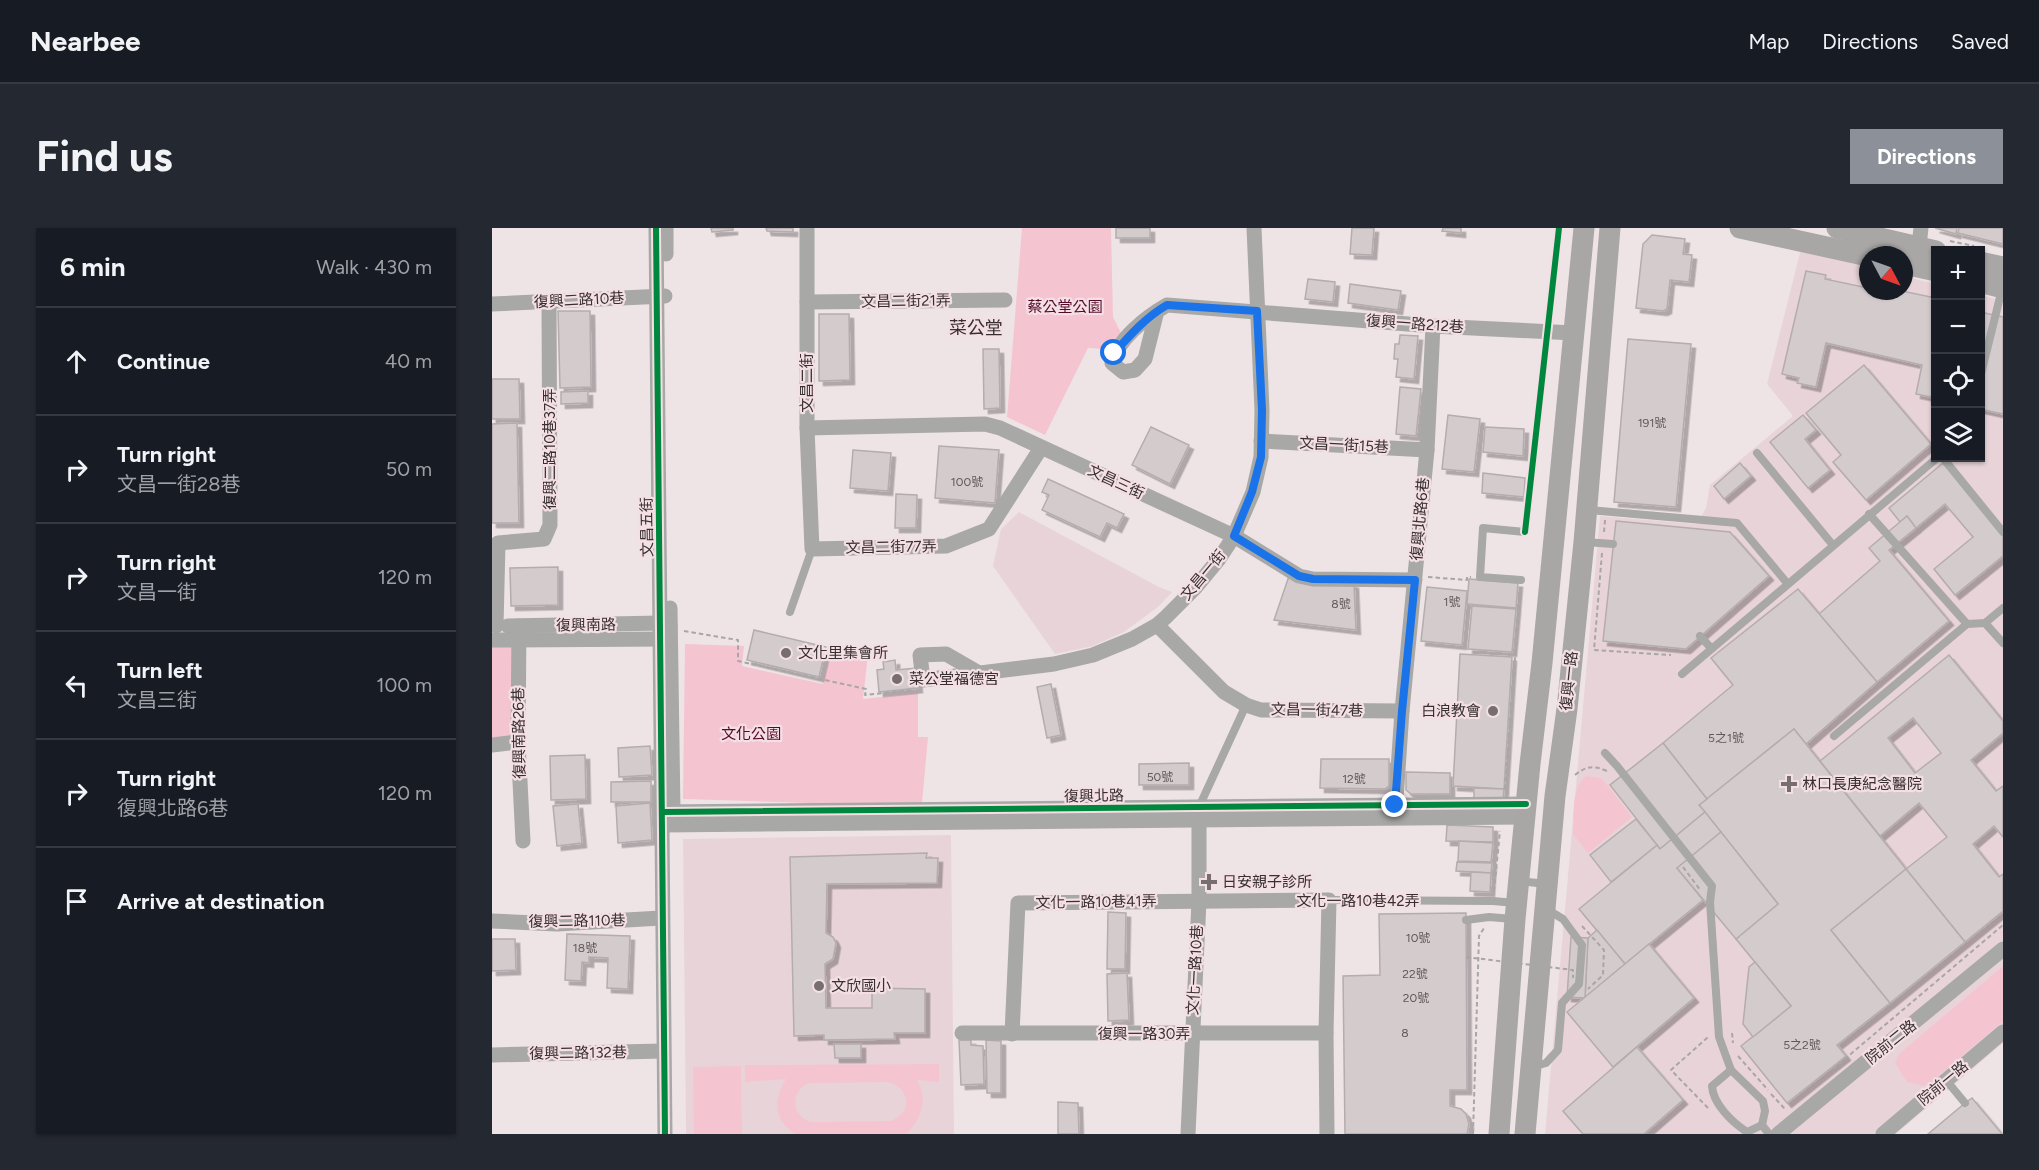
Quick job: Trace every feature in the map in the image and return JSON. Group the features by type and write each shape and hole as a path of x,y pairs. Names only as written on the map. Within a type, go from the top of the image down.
{"main road":[{"name":"復興一路","path":"1499,1134 1525,810 1542,663 1584,228"},
{"name":"復興一路","path":"1525,1134 1561,753 1593,543 1610,228"},
{"path":"1740,228 1859,254"},
{"path":"1837,228 1926,253"},
{"path":"1985,261 2003,281"},
{"path":"1985,282 2003,281"},
{"path":"1534,731 1564,729"},
{"path":"1530,764 1561,753"}],"street":[{"name":"文昌五街","path":"656,228 661,296 667,632 666,817 661,918 665,1134"},
{"name":"文昌五街","path":"661,296 666,228"},
{"name":"文昌二街","path":"807,228 807,428 812,543"},
{"name":"文昌一街","path":"922,680 1054,664 1093,655 1132,639 1157,625 1195,588 1234,536 1252,492 1261,457 1262,410 1254,228"},
{"name":"復興二路10巷","path":"492,304 661,296"},
{"name":"文昌二街21弄","path":"807,302 1005,300"},
{"name":"復興二路10巷37弄","path":"494,630 495,543 544,539 550,525 549,302"},
{"name":"復興一路212巷","path":"1157,311 1167,305 1433,326 1574,333"},
{"name":"復興北路6巷","path":"1395,812 1426,450 1433,326"},
{"name":"文昌三街","path":"807,428 985,424 1000,428 1234,536 1299,576 1313,579 1414,578"},
{"name":"文昌一街15巷","path":"1262,441 1426,450"},
{"name":"文昌二街77弄","path":"812,543 946,546 989,529 1041,448"},
{"name":"文昌一街47巷","path":"1157,625 1224,692 1246,705 1261,710 1402,711"},
{"name":"復興南路","path":"494,630 518,633 667,632"},
{"name":"復興南路26巷","path":"518,633 518,742 523,841"},
{"path":"922,680 920,655 946,654 979,672"},
{"path":"492,745 518,742"},
{"name":"復興北路","path":"666,817 1525,810"},
{"name":"文化一路10巷","path":"1188,1134 1198,902 1199,814"},
{"path":"1327,1134 1326,1033 1329,900"},
{"name":"文化一路10巷42弄","path":"1198,902 1329,900"},
{"name":"文化一路10巷41弄","path":"1012,1034 1017,903 1198,902"},
{"name":"復興二路110巷","path":"492,921 557,924 661,918"},
{"name":"院前二路","path":"1778,1134 2003,949"},
{"name":"院前一路","path":"1883,1134 2003,1032"},
{"name":"復興一路30弄","path":"962,1033 1326,1033"},
{"name":"復興二路132巷","path":"492,1055 663,1051"}],"lane":[{"path":"1985,357 2003,281"},
{"path":"1757,453 1833,544"},
{"path":"1682,674 1932,462"},
{"path":"1946,462 2003,532"},
{"path":"1596,510 1737,523 1787,583"},
{"path":"1869,514 1967,624"},
{"path":"1521,580 1480,577 1483,528 1526,532"},
{"path":"790,612 812,543"},
{"path":"1593,543 1613,544"},
{"path":"1834,736 1967,624 1986,623 2003,608"},
{"path":"1986,623 2003,643"},
{"path":"1700,636 1712,648"},
{"path":"1199,814 1246,705"},
{"path":"1605,753 1712,886 1710,902 1719,1037 1731,1070 1763,1101 1765,1112 1762,1125"},
{"path":"1519,881 1547,884"},
{"name":"文化一路10巷42弄","path":"1329,900 1493,901 1516,911"},
{"path":"1531,1067 1546,1063 1558,1050 1562,1004 1579,984 1582,945 1563,918 1545,909"},
{"path":"1466,920 1516,911"},
{"path":"1731,1070 1712,1086 1713,1096 1736,1125 1747,1132 1762,1125"},
{"path":"1946,1080 1965,1103"},
{"path":"1762,1125 1769,1134"}],"path":[{"path":"1526,532 1559,228"},
{"path":"1596,510 1593,543 1594,650 1671,655"},
{"path":"1414,578 1467,580 1467,577 1480,577"},
{"path":"1493,901 1520,592"},
{"path":"667,632 738,640 738,662 866,689 865,695 917,690 922,680"},
{"path":"1571,783 1575,774 1587,766 1608,771"},
{"path":"1683,868 1704,894"},
{"path":"1473,1134 1479,936 1489,917"},
{"path":"1582,925 1604,950 1602,975 1585,991"},
{"path":"1830,1071 2003,926"},
{"path":"1466,957 1573,970 1573,978"},
{"path":"1708,1029 1708,1039 1671,1070 1709,1110"},
{"path":"1732,1033 1734,1052 1785,1110"}],"shaded area":[{"name":"林口長庚紀念醫院","path":"1801,249 1859,264 1859,300 1913,300 1913,278 1931,283 1931,462 1985,462 1985,296 2003,301 2003,1043 1896,1134 1545,1134 1600,516 1697,524 1706,508 1710,485 1793,416 1767,384"},
{"path":"1019,512 1172,592 1158,607 1124,632 1093,646 1055,654 993,566 1001,529"},
{"name":"文欣國小","path":"951,835 954,1134 686,1134 683,839"}],"green space":[{"name":"蔡公堂公園","path":"1022,228 1111,228 1113,317 1121,333 1105,349 1088,348 1045,435 1007,417"},
{"name":"文化公園","path":"685,644 744,646 742,666 823,684 830,655 868,655 863,699 918,693 918,737 928,737 922,803 842,804 683,799"},
{"path":"492,646 514,647 512,739 492,740"},
{"path":"1586,776 1600,778 1605,782 1632,817 1588,853 1573,834 1576,795 1581,781"},
{"path":"2003,966 2003,1021 1929,1084 1923,1086 1907,1082 1895,1063 1899,1054"},
{"path":"939,1064 939,1082 917,1080 921,1087 922,1109 916,1122 906,1134 795,1134 782,1122 777,1109 779,1094 786,1079 745,1082 745,1065","holes":["887,1082 901,1089 906,1101 903,1113 890,1121 811,1122 804,1119 795,1104 798,1092 808,1083"]},
{"path":"741,1066 742,1134 694,1134 693,1067"}],"building":[{"path":"711,228 733,228 733,230 712,232"},
{"path":"766,228 793,228 793,232 767,231"},
{"path":"1116,228 1150,228 1150,238 1116,238"},
{"path":"1352,228 1374,228 1372,255 1350,254"},
{"path":"1443,228 1461,228 1461,233 1442,231"},
{"path":"1935,228 1957,228 1956,234"},
{"path":"1959,228 2003,228 2003,244 1958,233"},
{"path":"1652,235 1685,239 1683,254 1692,255 1689,282 1670,280 1667,309 1663,311 1636,308 1643,244"},
{"path":"1806,271 1826,275 1825,279 1859,286 1859,300 1913,300 1913,293 1931,297 1931,397 1916,394 1922,365 1826,343 1816,387 1797,383 1799,378 1782,374"},
{"path":"1308,279 1335,282 1333,302 1305,299"},
{"path":"1350,284 1401,291 1398,310 1348,303"},
{"path":"558,311 590,311 591,387 560,388"},
{"path":"1985,313 2003,317 2003,414 1985,410"},
{"path":"819,314 849,314 850,380 819,381"},
{"path":"1400,335 1418,336 1414,379 1396,377 1398,359 1394,359 1395,344 1399,344"},
{"path":"1628,339 1691,344 1676,507 1614,502"},
{"path":"983,349 999,349 1000,408 984,409"},
{"path":"1864,365 1931,444 1866,500 1833,462 1841,455 1806,413"},
{"path":"492,379 519,379 520,419 492,419"},
{"path":"1400,387 1421,389 1416,436 1396,434"},
{"path":"588,391 588,403 561,404 561,392"},
{"path":"1448,415 1480,419 1474,472 1442,469"},
{"path":"1803,415 1816,430 1805,439 1830,470 1808,488 1770,442"},
{"path":"517,423 519,523 492,523 492,424"},
{"path":"1151,427 1189,445 1170,484 1132,465"},
{"path":"1485,427 1524,429 1523,456 1483,452"},
{"path":"939,446 999,450 995,503 935,498"},
{"path":"853,450 891,453 888,491 850,488"},
{"path":"1740,463 1751,476 1724,499 1714,486"},
{"path":"1943,463 2003,536 2003,556 1955,595 1934,569 1973,537 1945,504 1916,528 1907,516 1900,522 1889,508"},
{"path":"1483,473 1525,478 1524,497 1482,493"},
{"path":"1048,479 1124,514 1117,528 1107,523 1100,537 1042,510 1049,495 1042,492"},
{"path":"896,494 917,495 916,528 895,528"},
{"path":"1907,516 1916,528 1889,550 1949,621 1877,682 1819,614 1880,561 1869,548"},
{"path":"1616,521 1730,532 1769,576 1686,649 1603,641"},
{"path":"558,567 558,605 511,606 510,568"},
{"path":"1290,573 1354,584 1356,630 1274,620"},
{"path":"1469,579 1518,583 1516,608 1467,604"},
{"path":"1427,587 1467,591 1462,645 1421,641"},
{"path":"1798,589 1877,682 1806,744 1794,729 1707,799 1663,743 1733,685 1711,658"},
{"path":"1472,606 1516,609 1512,652 1468,649"},
{"name":"文化里集會所","path":"754,630 826,647 819,677 747,660"},
{"path":"1460,654 1512,657 1504,789 1453,786"},
{"path":"1949,655 2003,721 2003,733 1971,760 1996,791 2003,786 2003,837 1994,826 1973,844 1999,877 2003,874 2003,911 1965,942 1906,869 1947,837 1919,803 1880,836 1820,761","holes":["1913,718 1941,753 1915,773 1888,738"]},
{"name":"菜公堂福德宮","path":"895,660 896,670 916,668 918,688 879,692 877,670 884,669 883,662"},
{"path":"1051,684 1061,735 1047,738 1037,687"},
{"path":"1794,729 1906,869 1831,930 1890,1003 1837,1045 1846,1056 1787,1103 1741,1046 1791,1006 1736,939 1778,904 1699,805"},
{"path":"1663,743 1707,799 1699,805 1705,812 1660,849 1610,785"},
{"path":"650,746 652,775 619,777 618,748"},
{"path":"585,755 586,799 551,800 550,756"},
{"path":"1321,759 1389,759 1389,786 1385,789 1320,788"},
{"path":"1189,763 1189,785 1139,785 1139,764"},
{"path":"1406,772 1450,773 1450,794 1411,794 1406,790"},
{"path":"651,781 651,802 611,802 611,782"},
{"path":"1474,788 1504,789 1503,800 1474,798"},
{"path":"650,803 652,840 618,843 616,806"},
{"path":"578,804 582,843 557,846 553,806"},
{"path":"1705,812 1721,832 1677,868 1703,900 1625,964 1579,909 1657,845 1660,849"},
{"path":"1636,819 1657,845 1611,882 1590,855"},
{"path":"1447,825 1493,827 1493,842 1446,841"},
{"path":"1721,832 1778,904 1736,939 1677,868"},
{"path":"1459,841 1493,843 1491,862 1458,861"},
{"path":"927,853 926,858 938,858 937,883 827,884 826,933 833,937 836,943 833,959 825,964 826,1008 872,1008 872,988 925,989 925,1033 894,1033 895,1039 824,1040 824,1035 794,1036 790,857"},
{"path":"1457,862 1492,863 1491,873 1456,871"},
{"path":"1906,869 1965,942 1890,1003 1831,930"},
{"path":"1471,872 1491,873 1490,892 1470,891"},
{"path":"1108,912 1126,913 1125,969 1107,969"},
{"path":"1466,913 1467,1090 1450,1090 1450,1106 1461,1109 1466,1114 1469,1124 1467,1134 1345,1134 1343,976 1380,975 1379,914"},
{"path":"1597,930 1625,964 1585,998 1588,938"},
{"path":"567,934 630,936 628,989 607,988 608,958 589,957 589,963 582,962 581,981 565,980"},
{"path":"1571,937 1588,938 1585,998 1567,997"},
{"path":"492,939 515,939 516,970 492,971"},
{"path":"1649,944 1694,998 1613,1067 1567,1012"},
{"path":"1755,962 1791,1006 1753,1037 1743,1024 1749,967"},
{"path":"1127,973 1129,1020 1108,1021 1107,974"},
{"path":"959,1040 971,1040 971,1045 983,1046 984,1084 961,1085"},
{"path":"986,1040 1001,1041 1001,1093 987,1093"},
{"path":"834,1044 861,1044 861,1058 835,1058"},
{"path":"1637,1047 1683,1100 1644,1134 1583,1134 1563,1111"},
{"path":"1972,1098 2002,1134 1928,1134 1965,1103"},
{"path":"1058,1102 1078,1103 1079,1134 1058,1134"}],"cycle path":[{"path":"656,228 665,1134"},
{"path":"1525,532 1559,228"},
{"path":"663,812 1526,804"}],"place":[{"name":"文化里集會所","path":"786,653"},
{"name":"菜公堂福德宮","path":"897,679"},
{"name":"白浪教會","path":"1493,711"},
{"name":"林口長庚紀念醫院","path":"1789,784"},
{"name":"日安親子診所","path":"1209,882"},
{"name":"文欣國小","path":"819,986"}],"district":[{"name":"菜公堂","path":"976,328"}],"route":[{"path":"1114,353 1132,333 1167,305 1257,311 1262,410 1261,457 1252,492 1234,536 1299,576 1313,579 1415,580 1395,805"}]}
